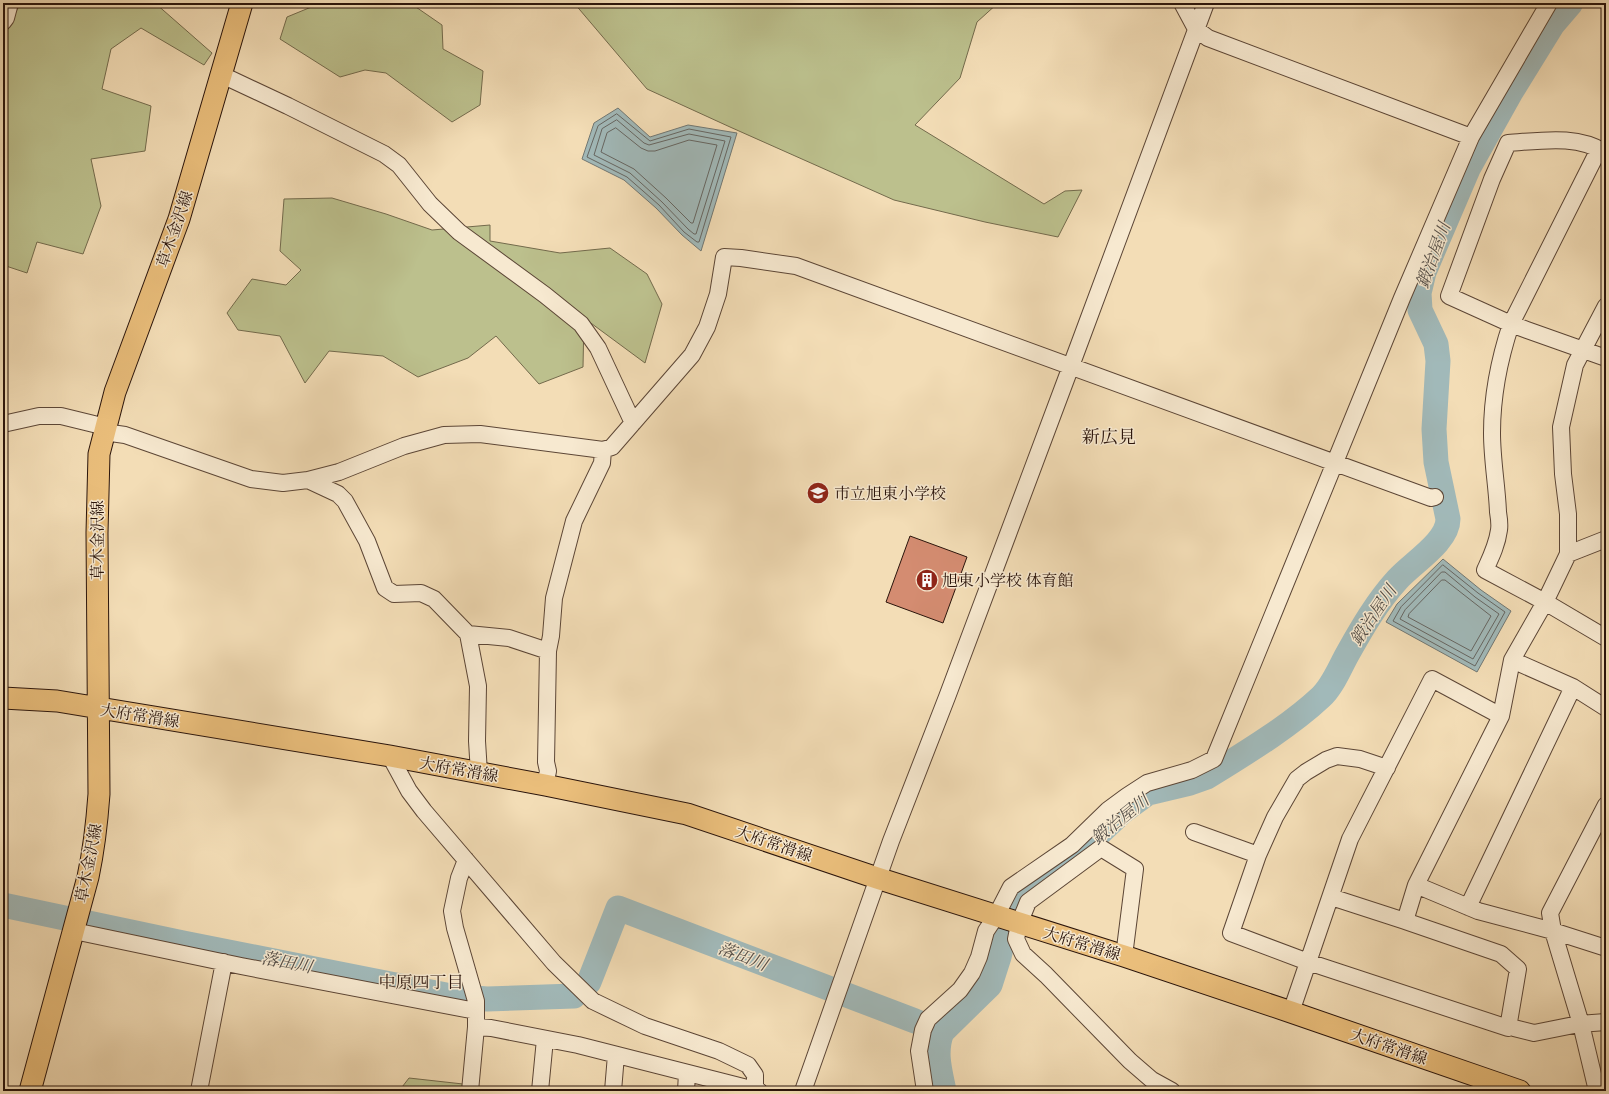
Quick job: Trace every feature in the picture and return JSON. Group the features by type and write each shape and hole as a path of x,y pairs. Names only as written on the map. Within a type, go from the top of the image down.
{"main road":[{"name":"草木金沢線","path":"30,1091 74,931 93,851 97,823 99,794 96,533 99,454 115,392 179,219 242,3"},
{"name":"大府常滑線","path":"3,698 57,701 390,756 688,814 877,878 1124,956 1520,1091"}],"street":[{"path":"3,22 6,18 10,3"},
{"path":"1182,3 1196,29 1208,38 1471,137"},
{"path":"803,1091 877,878 1071,366 1206,3"},
{"path":"1172,1091 1152,1080 1130,1061 1046,975 1023,954 1008,920 1011,887 1072,845 1108,810 1147,783 1192,770 1214,759 1402,298 1471,137 1549,3"},
{"path":"222,75 384,154 399,165 430,204 459,232 545,295 581,324 598,348 633,423"},
{"path":"1606,358 1582,351 1511,324 1449,296 1492,178 1508,144 1552,140 1583,143 1603,151 1511,324 1501,355 1493,396 1492,433 1492,461 1498,500 1499,529 1495,549 1485,570 1545,602 1606,638"},
{"path":"6,420 39,416 61,416 125,435 251,479 282,483 308,480 339,472 404,446 444,435 480,434 603,450 612,447 692,355 707,328 718,294 724,257 796,266 1431,498 1435,497"},
{"path":"1405,921 1416,885 1501,716 1512,660 1545,602 1568,554 1568,514 1563,474 1561,427 1575,365 1606,306"},
{"path":"545,785 548,771 546,762 548,651 551,636 554,598 574,521 602,463 603,450"},
{"path":"308,480 338,494 345,501 367,540 385,588 394,594 421,593 434,599 468,634 478,686 477,741 479,773"},
{"path":"1568,554 1606,539"},
{"path":"468,634 509,638 548,651"},
{"path":"1512,660 1573,687 1606,708"},
{"path":"1291,1012 1350,839 1432,679 1501,716"},
{"path":"1468,907 1573,687"},
{"path":"390,756 409,791 424,811 554,963 593,1001 645,1026 719,1051 748,1065 755,1075 756,1091 578,1045 491,1028 476,1027"},
{"path":"1331,897 1501,954 1518,969 1508,1028 1308,962 1231,933 1258,855 1275,817 1297,779 1326,760 1337,756 1360,759 1387,768"},
{"path":"1597,1091 1581,1024 1553,931 1550,913 1606,805"},
{"path":"1194,832 1258,855"},
{"path":"925,1091 919,1051 923,1030 928,1019 960,990 972,973 979,957 986,931 1008,920 1028,902 1101,848 1135,869 1124,956"},
{"path":"466,860 459,878 452,911 455,928 476,1001 476,1027 470,1091"},
{"path":"1416,885 1468,907 1512,921 1553,931 1606,948"},
{"path":"74,931 476,1011"},
{"path":"199,1091 224,962"},
{"path":"1514,1028 1534,1034 1581,1024 1606,1022"},
{"path":"540,1091 545,1039"},
{"path":"613,1091 616,1055"},
{"path":"686,1091 688,1073"}],"green space":[{"path":"19,3 155,3 212,53 204,65 141,28 111,49 102,89 151,106 145,151 91,159 101,206 83,254 37,242 27,273 3,265 3,37 19,6"},
{"path":"321,3 413,3 413,5 442,25 443,49 483,71 480,105 452,122 386,73 365,70 340,77 280,39 287,17"},
{"path":"574,3 998,3 977,22 960,78 915,125 1044,204 1065,191 1082,190 1058,237 985,222 894,200 647,89"},
{"path":"332,198 386,214 432,230 490,225 490,241 560,253 610,248 647,274 662,304 645,363 584,318 583,367 539,384 496,336 468,358 418,377 383,356 329,351 305,383 280,336 238,330 227,313 252,279 286,285 301,270 280,251 284,199"},
{"path":"409,1078 463,1084 462,1091 399,1091"}],"water":[{"path":"618,108 650,137 688,125 737,133 701,251 624,180 582,159 594,123"},
{"path":"1443,559 1481,590 1511,611 1477,672 1386,622 1397,604"}],"building":[{"name":"旭東小学校 体育館","path":"910,536 967,557 943,623 886,602"}],"waterway":[{"name":"鍛治屋川","path":"944,1091 938,1054 938,1047 942,1032 990,985 999,957 1006,927 1024,889 1087,845 1122,812 1148,793 1190,783 1207,777 1266,740 1295,719 1325,693 1370,615 1383,597 1403,573 1428,552 1442,536 1448,519 1436,462 1434,429 1438,361 1436,344 1420,310 1419,293 1424,272 1468,169 1511,92 1553,24 1571,3"},
{"name":"落田川","path":"3,905 183,943 451,996 487,999 574,996"},
{"name":"落田川","path":"589,982 618,908 942,1032"}],"place":[{"name":"市立旭東小学校","path":"818,493"},
{"name":"旭東小学校 体育館","path":"927,580"}],"district":[{"name":"新広見","path":"1109,437"},
{"name":"中原四丁目","path":"421,982"}]}
